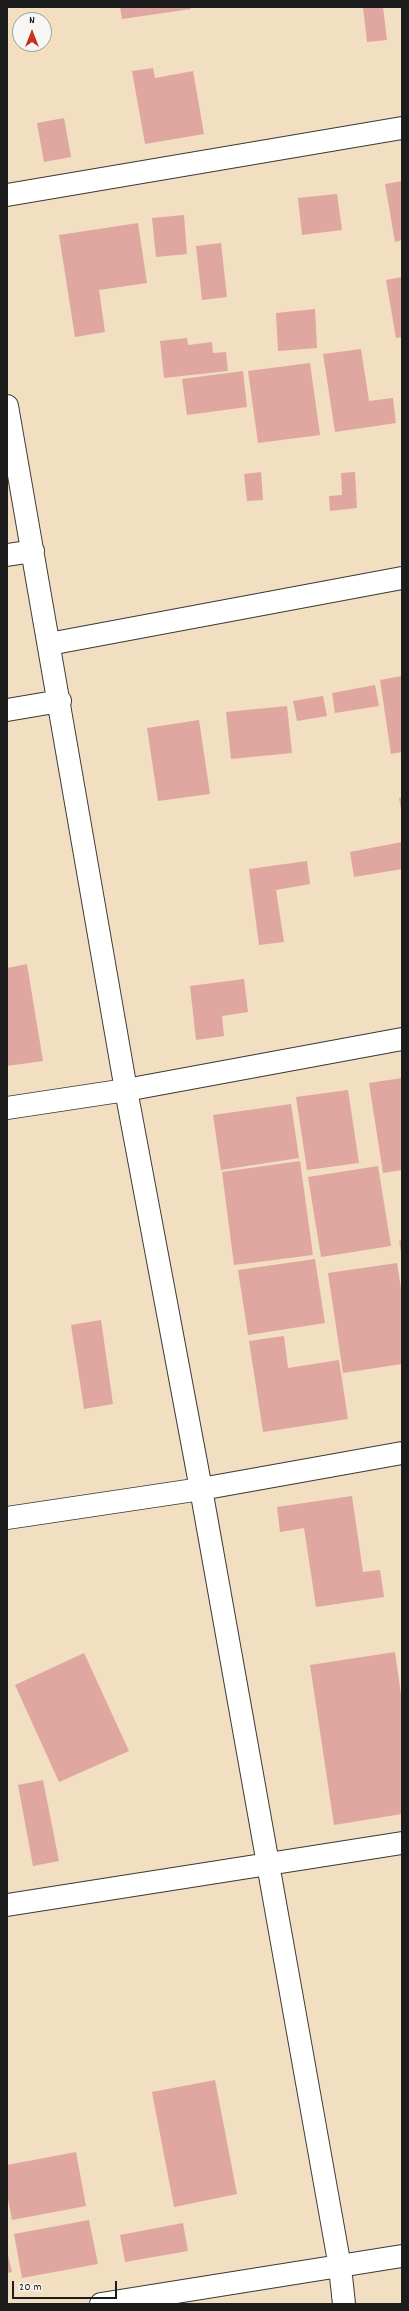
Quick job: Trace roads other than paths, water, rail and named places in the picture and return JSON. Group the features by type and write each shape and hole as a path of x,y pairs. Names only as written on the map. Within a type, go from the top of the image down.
{"street":[{"path":"7,195 402,128"},
{"path":"7,406 60,701 126,1090 201,1489 340,2267 344,2304"},
{"path":"7,555 33,551"},
{"path":"50,644 402,578"},
{"path":"7,710 60,701"},
{"path":"7,1108 126,1090 402,1039"},
{"path":"7,1518 201,1489 402,1452"},
{"path":"7,1905 402,1842"},
{"path":"101,2304 402,2256"}]}
